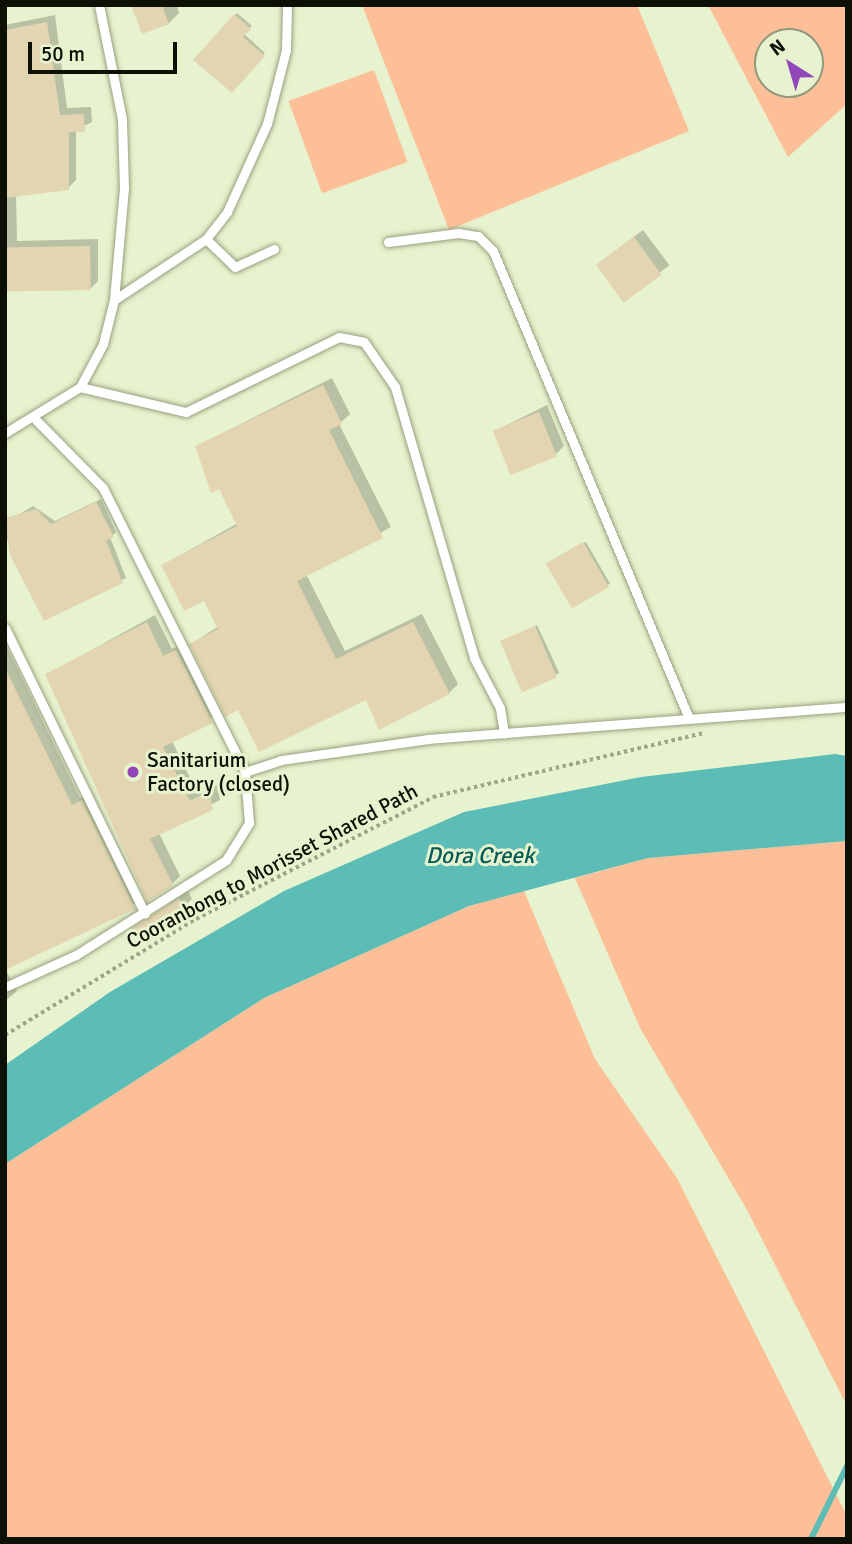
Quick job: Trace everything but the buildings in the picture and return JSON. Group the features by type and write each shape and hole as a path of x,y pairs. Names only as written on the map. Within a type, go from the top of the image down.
{"lane":[{"path":"5,433 36,420 80,387 103,344 114,300 122,228 122,119 99,5"},
{"path":"114,300 206,239 228,212 267,124 286,50 287,5"},
{"path":"388,242 458,233 478,236 493,251 688,716"},
{"path":"206,239 235,267 274,249"},
{"path":"80,387 186,412 340,337 364,342 395,387 474,658 500,708 504,734"},
{"path":"5,987 76,956 226,860 249,823 245,772 103,488 36,420"},
{"path":"5,628 145,914"},
{"path":"245,772 281,760 504,734 688,716 847,707"}],"path":[{"name":"Cooranbong to Morisset Shared Path","path":"5,1035 196,919 433,797 696,738 707,730"}],"shaded area":[{"path":"362,5 637,5 689,131 449,230"},
{"path":"708,5 847,5 847,104 788,157 757,98 824,98 824,28 754,28 754,92"},
{"path":"374,70 408,162 322,193 288,101"},
{"path":"847,841 847,1406 746,1208 640,1028 575,878 648,858"},
{"path":"524,891 595,1059 677,1178 847,1516 847,1539 5,1539 5,1164 264,998 469,906"}],"water":[{"name":"Dora Creek","path":"835,754 847,756 847,841 648,858 469,906 264,998 5,1164 5,1065 110,992 284,891 464,812 641,777"}],"waterway":[{"path":"811,1539 847,1466"}],"place":[{"name":"Sanitarium Factory (closed)","path":"133,772"}]}
